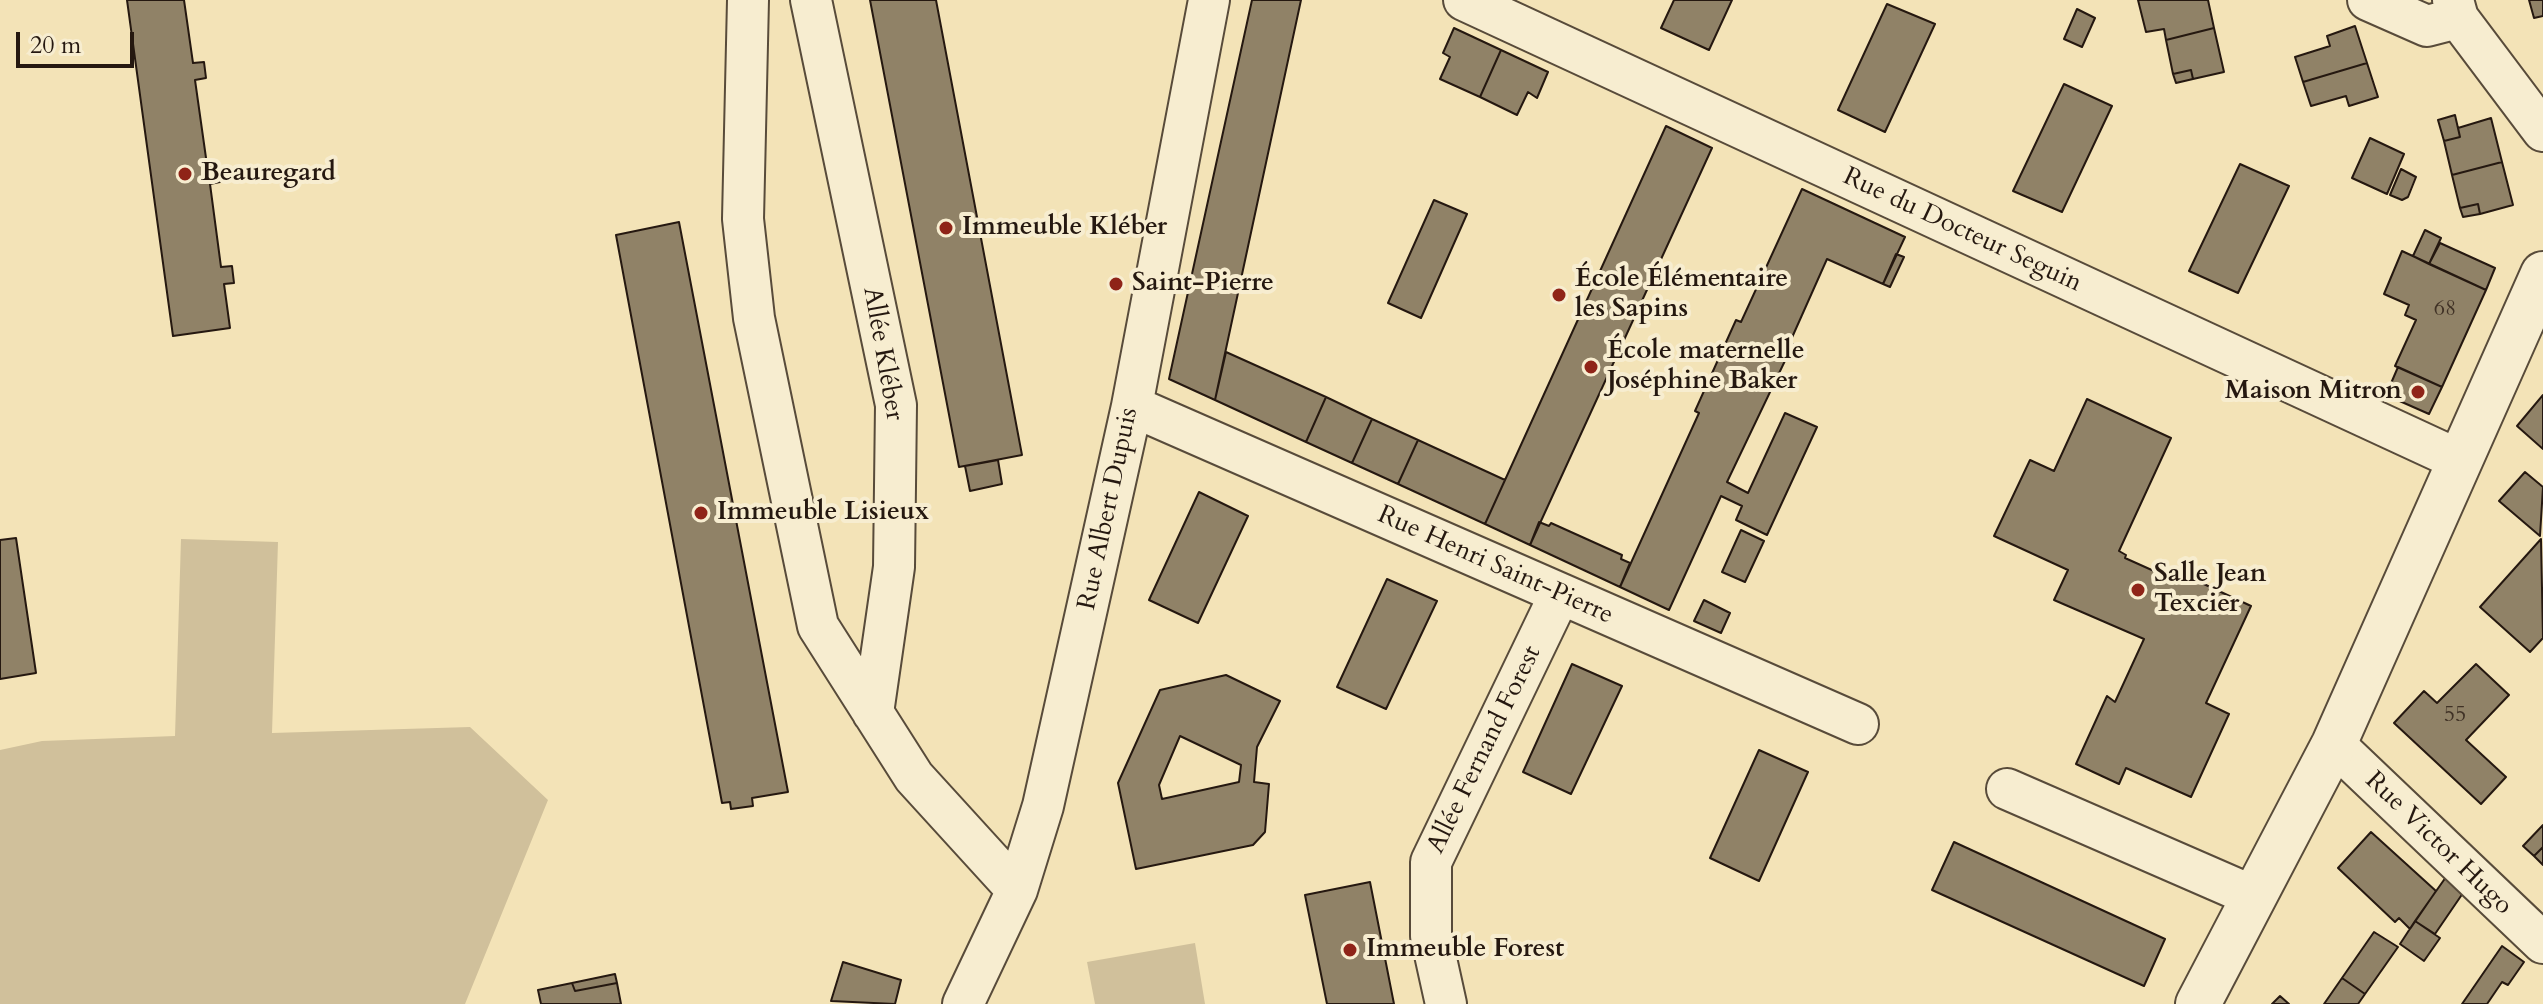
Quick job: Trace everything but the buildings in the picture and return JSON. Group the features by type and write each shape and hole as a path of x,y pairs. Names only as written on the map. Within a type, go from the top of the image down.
{"street":[{"path":"748,0 743,219 754,318 818,626 914,777 1017,890"},
{"name":"Allée Kléber","path":"811,0 896,405 894,567 873,713"},
{"name":"Rue Albert Dupuis","path":"963,1004 1017,890 1043,806 1132,406 1209,0"},
{"name":"Rue du Docteur Seguin","path":"1464,0 2461,461"},
{"path":"2368,0 2427,26 2456,9 2543,131"},
{"path":"2198,1004 2334,744 2461,461 2538,301"},
{"name":"Rue Henri Saint-Pierre","path":"1132,406 1858,724"},
{"name":"Allée Fernand Forest","path":"1446,1004 1431,936 1431,862 1560,594"},
{"name":"Rue Victor Hugo","path":"2334,744 2543,943"},
{"path":"2007,789 2255,897"}],"shaded area":[{"path":"181,539 278,542 272,733 470,727 548,800 465,1004 0,1004 0,750 42,741 175,736"},
{"path":"1195,943 1205,1004 1095,1004 1087,962"}],"place":[{"name":"Beauregard","path":"185,174"},
{"name":"Immeuble Kléber","path":"946,228"},
{"name":"Saint-Pierre","path":"1116,284"},
{"name":"École Élémentaire les Sapins","path":"1559,295"},
{"name":"École maternelle Joséphine Baker","path":"1591,367"},
{"name":"Maison Mitron","path":"2418,392"},
{"name":"Immeuble Lisieux","path":"701,513"},
{"name":"Salle Jean Texcier","path":"2138,590"},
{"name":"Immeuble Forest","path":"1350,950"}]}
